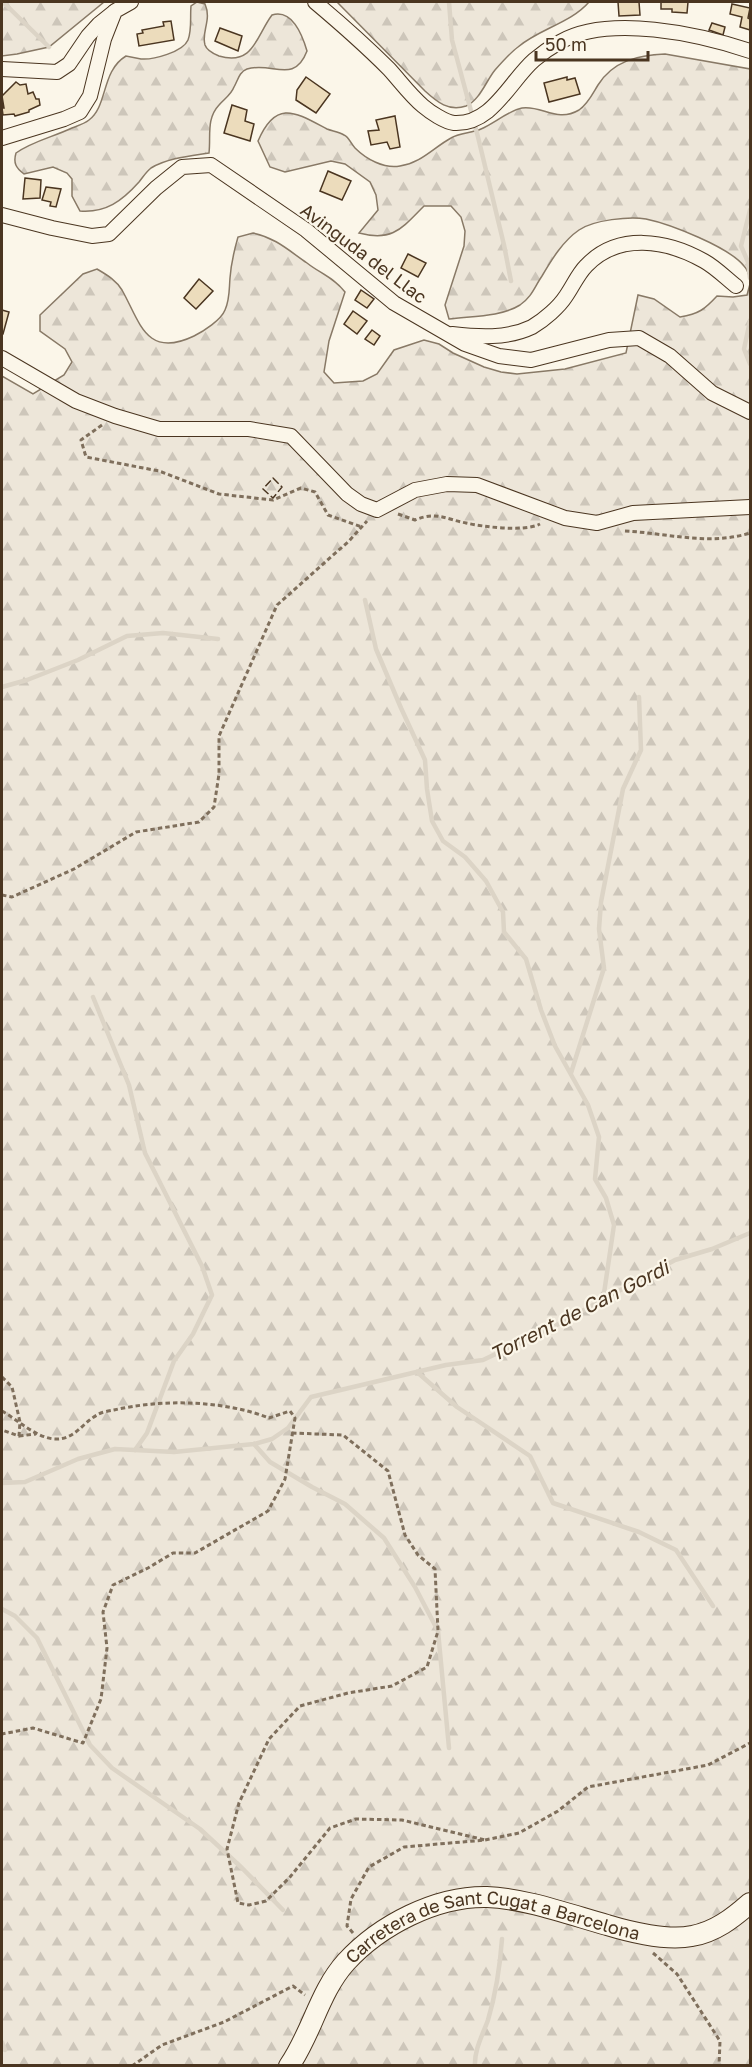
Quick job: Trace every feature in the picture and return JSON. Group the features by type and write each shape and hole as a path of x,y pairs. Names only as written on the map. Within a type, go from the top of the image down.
{"main road":[{"name":"Carretera de Sant Cugat a Barcelona","path":"289,2066 339,1971 366,1945 389,1928 420,1911 469,1898 488,1897 512,1900 625,1930 683,1938 716,1929 750,1903"}],"street":[{"path":"2,69 57,72 69,64 99,24 131,2"},
{"path":"315,2 389,69 423,106 453,123 471,120 486,113 534,60 561,41 588,32 621,28 671,32 723,42 750,51"},
{"path":"2,138 80,112 90,96 104,39 115,11"},
{"name":"Avinguda del Llac","path":"2,215 92,236 109,234 156,188 182,167 211,165 306,230 394,303 465,344 499,357 531,360 609,340 639,339 670,356 712,393 750,412"},
{"path":"447,334 484,337 511,334 532,327 566,298 586,266 606,250 632,241 662,244 684,251 706,262 736,286"},
{"path":"2,358 76,401 159,429 249,429 291,436 347,494 361,504 378,510 415,490 447,484 477,485 564,518 598,523 633,513 750,507"}],"path":[{"path":"115,416 81,440 86,457 159,471 219,494 273,501 301,488 315,492 328,515 362,526"},
{"path":"2,895 12,897 74,870 136,832 199,822 214,807 219,774 219,736 277,605 349,541 378,510 416,520 427,515 445,516 464,523 532,528 546,522 555,514"},
{"path":"598,523 612,530 682,538 724,539 750,533"},
{"path":"2,1377 12,1387 20,1422 19,1436"},
{"path":"2,1430 19,1436 36,1434 55,1439 74,1435 97,1414 133,1406 192,1403 248,1410 269,1418 290,1411 295,1418 285,1479 268,1511 195,1553 173,1553 112,1585 103,1612 107,1648 101,1699 83,1743 33,1728 2,1734"},
{"path":"2,1411 36,1434"},
{"path":"292,1433 343,1435 388,1471 405,1535 418,1555 435,1569 438,1631 427,1667 392,1686 348,1693 300,1706 269,1739 239,1803 227,1849 238,1903 249,1905 266,1901 290,1877 330,1828 356,1819 402,1820 485,1840"},
{"path":"366,1945 347,1926 351,1899 369,1867 404,1847 485,1840 519,1833 558,1811 588,1787 708,1765 750,1743"},
{"path":"651,1952 677,1974 720,2041 719,2066"},
{"path":"132,2066 162,2045 224,2022 293,1986 319,2006"}],"green space":[{"path":"2,2 104,2 49,47 2,56"},
{"path":"197,2 205,4 207,10 204,40 209,51 231,58 240,57 253,47 272,15 279,14 291,19 302,37 307,51 302,61 289,70 256,67 244,70 231,92 212,116 209,153 187,156 151,168 126,195 106,208 80,211 72,196 72,179 67,173 53,167 24,174 19,170 15,162 16,153 36,142 83,124 95,114 108,79 118,62 126,56 141,59 153,58 174,52 185,44 190,32 191,6"},
{"path":"337,2 589,2 564,21 535,35 518,47 495,70 471,103 454,108 439,102 425,91"},
{"path":"665,54 750,69 750,279 745,267 736,259 726,251 698,237 646,219 612,220 593,224 573,234 554,257 530,295 520,305 495,314 449,319 445,305 464,246 465,231 461,217 451,206 424,206 403,227 389,234 380,236 359,233 378,210 376,195 370,182 345,164 331,161 285,172 270,167 258,141 272,119 279,114 296,114 346,136 359,152 376,162 394,167 400,166 421,158 454,136 481,129 517,109 529,108 564,115 571,114 585,105 611,70 636,58"},
{"path":"253,233 282,245 331,279 345,292 329,341 324,372 334,383 363,381 377,374 394,350 424,340 439,344 484,367 501,372 517,374 565,369 626,353 638,295 654,299 680,317 701,310 717,296 747,295 750,284 750,2065 2,2065 2,376 33,394 64,375 72,362 65,349 40,331 40,315 83,274 97,269 120,286 140,325 155,340 165,343 178,342 198,334 223,314 229,298 230,273 238,237"}],"building":[{"path":"618,2 639,2 640,15 619,16"},
{"path":"661,2 688,2 687,13 661,9"},
{"path":"732,4 750,8 748,18 750,19 750,30 740,27 742,17 730,14"},
{"path":"171,21 174,40 139,46 137,34 143,33 142,30 164,26 163,22"},
{"path":"712,23 725,27 723,35 709,30"},
{"path":"220,28 242,36 238,51 215,41"},
{"path":"306,77 330,94 316,113 296,100 297,90"},
{"path":"567,77 567,80 575,78 580,94 549,102 544,83"},
{"path":"16,82 20,85 26,84 28,94 33,92 36,99 39,99 40,105 29,112 15,116 14,114 3,115 2,96"},
{"path":"232,105 247,110 245,121 254,124 250,141 224,133"},
{"path":"395,116 400,147 390,149 387,142 371,145 368,131 379,130 376,120"},
{"path":"328,171 351,181 342,200 320,191"},
{"path":"25,178 41,180 40,198 23,199"},
{"path":"46,187 61,189 56,207 50,206 51,202 42,200"},
{"path":"408,254 426,263 418,277 401,268"},
{"path":"199,279 213,291 196,309 184,298"},
{"path":"361,290 374,299 367,308 355,300"},
{"path":"2,310 9,312 3,334 2,334"},
{"path":"353,311 367,321 357,334 344,324"},
{"path":"372,330 380,336 374,345 365,339"}],"waterway":[{"path":"3,2 49,47"},
{"path":"449,2 452,40 478,137 511,281"},
{"path":"750,210 741,246 748,262 750,278"},
{"path":"750,321 744,349 750,364"},
{"path":"365,600 376,649 425,760 432,821 443,841 465,857 486,881 503,912 504,932 526,959 541,1010 555,1046 588,1105 599,1137 595,1179 606,1198 614,1225 603,1300"},
{"path":"2,687 78,660 127,636 163,633 218,639"},
{"path":"571,1073 604,968 599,929 601,902 623,789 641,750 639,697"},
{"path":"93,997 129,1085 145,1153 202,1266 212,1295 193,1334 174,1361 147,1433 135,1450"},
{"name":"Torrent de Can Gordi","path":"2,1483 25,1482 78,1459 115,1449 174,1452 254,1444 272,1439 288,1428 311,1397 446,1365 483,1360 553,1327 675,1260 712,1249 750,1233"},
{"path":"417,1372 457,1407 530,1456 553,1503 639,1532 676,1550 713,1606"},
{"path":"254,1444 270,1462 345,1504 384,1538 415,1587 438,1631 449,1748"},
{"path":"2,1609 15,1616 37,1638 90,1745 112,1768 200,1829 283,1910"},
{"path":"475,2066 477,2048 488,2020 495,1990 502,1939"},
{"path":"2,2042 5,2050"}],"fence":[{"path":"273,478 282,487 273,498 263,489 273,478"}]}
